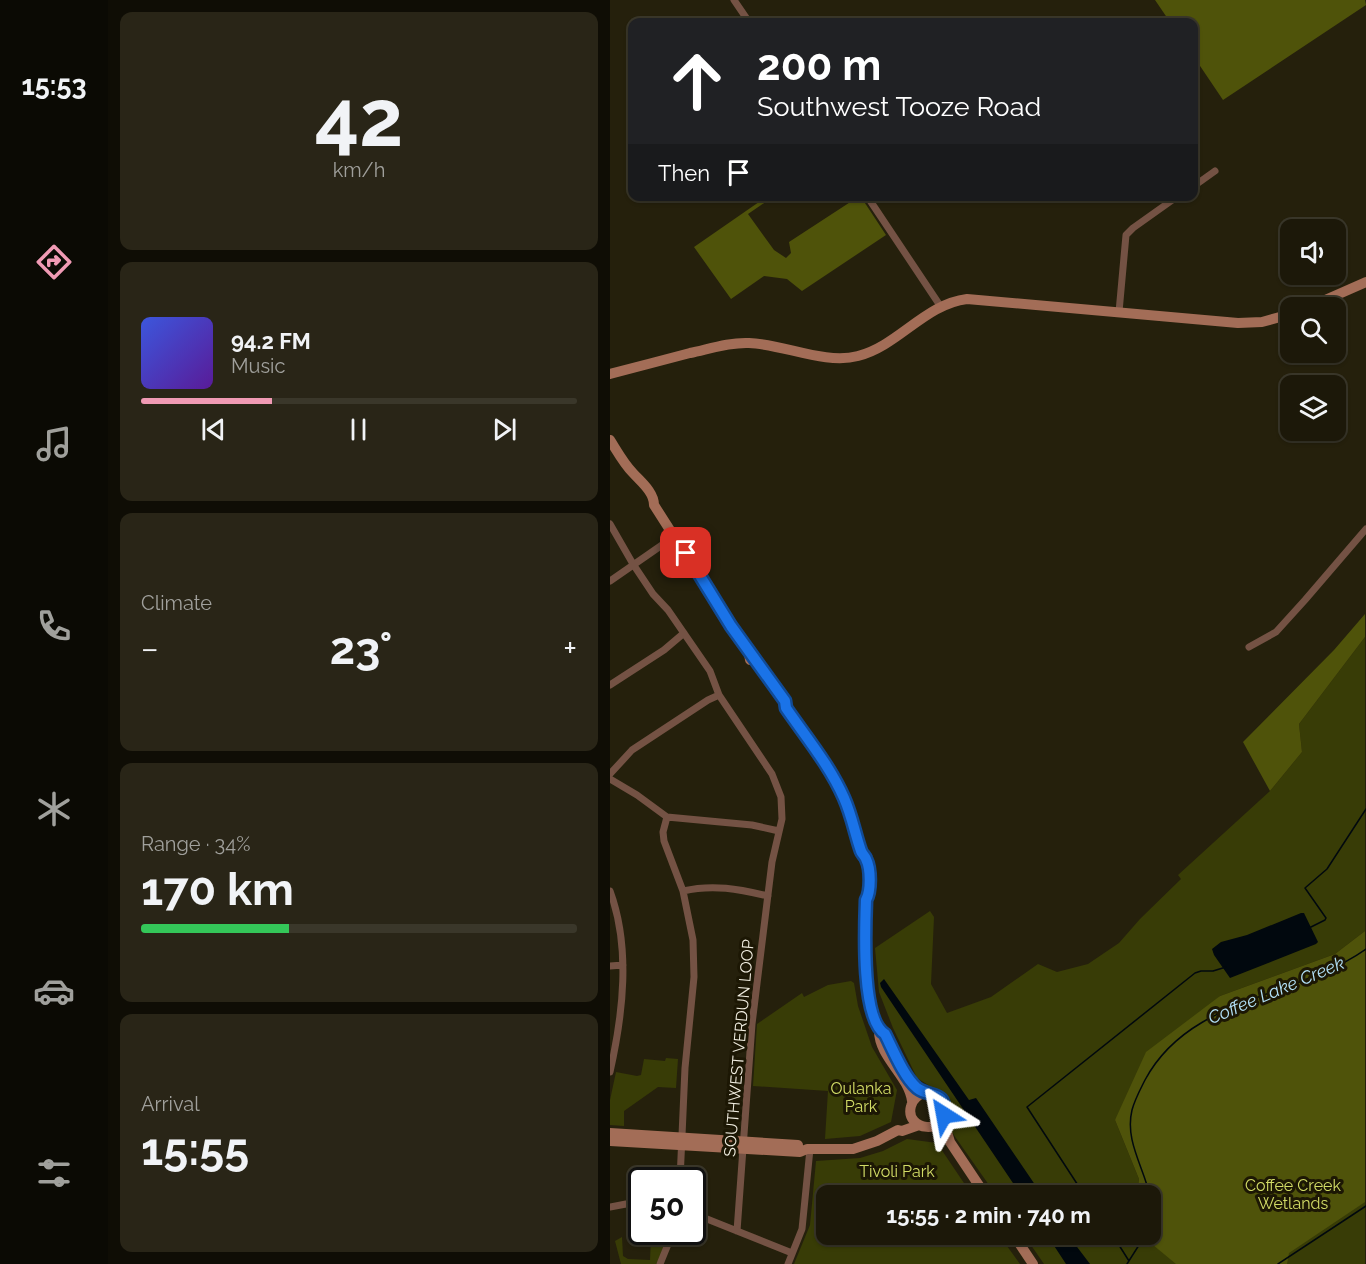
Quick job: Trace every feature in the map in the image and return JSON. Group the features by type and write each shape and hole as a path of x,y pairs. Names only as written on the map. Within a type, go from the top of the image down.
{"main road":[{"path":"1332,297 1366,282"},
{"path":"610,374 737,343 763,344 837,358 858,356 876,349 941,307 956,301 971,299 1238,323 1262,322 1280,317"},
{"path":"610,440 633,475 640,478 654,500 654,505 750,654 755,656 785,701 786,708 838,787 853,820 862,854 866,859 869,894 866,900 865,970 879,1037 909,1089 913,1119 938,1132 945,1141 950,1142"},
{"path":"879,1031 885,1034 914,1085 924,1093"},
{"path":"610,1132 800,1152 808,1149 853,1149 877,1141 898,1130 918,1095 935,1094 943,1101 945,1108 943,1119 950,1142 979,1185"},
{"path":"898,1130 937,1125 943,1119"},
{"path":"610,1141 682,1141"},
{"path":"1020,1245 1033,1264"}],"street":[{"path":"734,0 746,18"},
{"path":"1198,183 1215,171"},
{"path":"870,201 941,307"},
{"path":"1119,312 1126,235 1171,201"},
{"name":"SOUTHWEST VERDUN LOOP","path":"610,524 653,594 668,610 710,671 718,695 777,783 783,809 768,896 752,1024 737,1231"},
{"path":"1249,648 1276,632 1366,529"},
{"path":"610,581 675,536"},
{"path":"610,685 664,650 684,633"},
{"path":"610,774 632,750 718,695"},
{"path":"610,779 631,790 667,817 742,823 779,831"},
{"path":"667,817 663,832 664,841 683,891 691,928 694,969 685,1068 681,1167"},
{"path":"683,891 712,886 768,896"},
{"path":"610,891 619,921 623,965 619,1021 610,1072"},
{"path":"610,966 623,965"},
{"path":"788,1264 803,1222 808,1149"},
{"path":"610,1207 628,1204"},
{"path":"706,1219 792,1253"},
{"path":"662,1264 669,1245"}],"green space":[{"path":"1155,0 1365,0 1366,5 1223,100 1198,63 1198,18 1167,18"},
{"path":"760,201 767,201 748,214 774,250 786,258 791,253 789,242 852,201 864,201 886,235 802,291 787,279 764,276 731,299 694,247"},
{"path":"1365,614 1365,637 1299,724 1302,752 1270,791 1243,742 1334,650"},
{"path":"1365,637 1365,931 1335,954 1220,996 1115,1120 1139,1179 1138,1185 989,1185 951,1131 947,1122 948,1103 944,1095 917,1078 879,992 875,948 930,911 934,917 931,984 947,1013 991,997 1038,964 1057,972 1088,964 1119,943 1181,879 1178,875 1270,791 1302,752 1299,724"},
{"path":"1365,931 1365,1202 1289,1253 1287,1264 1176,1264 1153,1245 1161,1245 1161,1185 1138,1185 1139,1179 1115,1120 1146,1052 1220,996 1335,954"},
{"name":"Oulanka Park","path":"851,981 854,983 858,1006 872,1047 897,1090 891,1122 860,1136 825,1139 828,1091 753,1086 757,1024 802,993 804,997 828,985"},
{"path":"666,1058 678,1059 676,1088 658,1087 624,1111 624,1126 610,1125 610,1100 616,1072 641,1075 644,1059 665,1061"},
{"name":"Coffee Creek Wetlands","path":"1365,1062 1365,1264 1044,1264 1031,1245 1161,1245 1161,1225"},
{"name":"Tivoli Park","path":"907,1139 937,1143 965,1185 816,1185 816,1245 1006,1245 1020,1264 794,1264 810,1225 816,1161 860,1158 883,1151"},
{"path":"622,1237 623,1256 628,1259 650,1260 651,1245 665,1245 656,1264 621,1264 615,1241"}],"shaded area":[{"path":"1304,913 1318,942 1316,944 1230,978 1214,955 1212,949 1221,942 1247,935"},
{"path":"884,979 969,1100 976,1098 1035,1185 1014,1185 880,983"},
{"path":"1054,1245 1076,1245 1090,1264 1066,1264"}],"waterway":[{"path":"1309,928 1326,918 1305,888 1327,869 1366,809"},
{"name":"Coffee Lake Creek","path":"1147,1185 1132,1140 1130,1125 1132,1110 1145,1080 1165,1052 1189,1031 1216,1015 1338,966 1366,949"},
{"path":"1078,1185 1027,1107 1195,973 1226,967"},
{"path":"1278,1264 1366,1206"},
{"path":"1119,1245 1129,1261"},
{"name":"Coffee Lake Creek","path":"1127,1264 1139,1245"}],"route":[{"path":"686,553 731,626 750,654 755,656 785,701 786,708 825,764 843,795 867,864 869,894 866,900 864,958 868,992 875,1019 879,1031 885,1034 914,1085 924,1093 933,1093 940,1098 945,1108 944,1115"}]}
